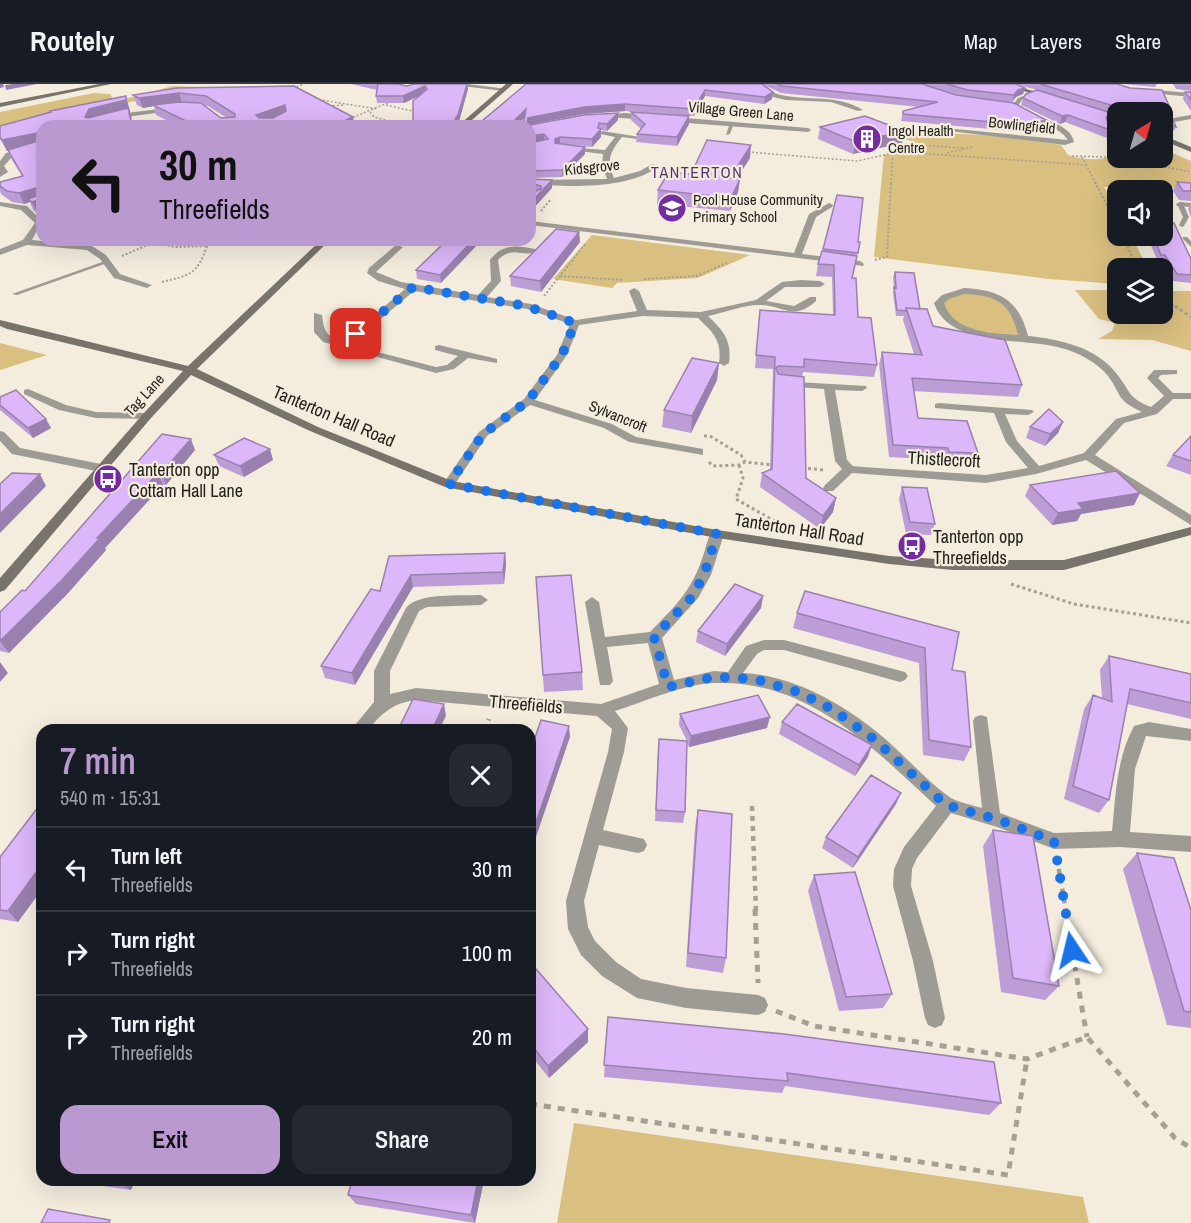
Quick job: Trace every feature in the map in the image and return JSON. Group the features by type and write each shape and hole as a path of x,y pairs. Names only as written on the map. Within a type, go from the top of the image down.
{"street":[{"path":"0,105 108,84"},
{"path":"447,84 507,86"},
{"path":"759,84 773,95 786,98 832,100 860,110"},
{"path":"1001,84 1056,98"},
{"path":"468,120 507,86"},
{"path":"1138,91 1191,95"},
{"name":"Bowlingfield","path":"1015,106 1020,99 1037,93"},
{"name":"Bowlingfield","path":"935,129 1020,140 1065,143 1072,141 1066,132 1028,116 1015,106 1005,105"},
{"path":"103,120 187,107"},
{"name":"Village Green Lane","path":"584,118 626,115 808,130"},
{"path":"1173,120 1191,117"},
{"path":"602,133 637,137"},
{"path":"611,179 604,164 606,152 620,135"},
{"path":"1173,142 1191,150"},
{"path":"0,175 4,172 0,166 9,155 36,148"},
{"path":"560,148 606,152"},
{"name":"Kidsgrove","path":"536,182 564,184 634,176 655,166"},
{"path":"0,204 29,206 36,218"},
{"path":"1180,204 1191,205"},
{"path":"797,257 812,216 829,206"},
{"path":"536,224 860,264"},
{"path":"26,242 36,227"},
{"path":"0,252 26,242 36,243"},
{"path":"68,246 89,248 103,257 117,276 147,285"},
{"name":"Tag Lane","path":"0,587 101,468 190,370 320,246"},
{"path":"399,248 375,266 371,273 377,279 534,308 575,323 643,313 700,315 759,302 798,309 805,308 813,299"},
{"path":"481,298 496,281 494,260 502,250 509,248 532,251"},
{"path":"759,302 782,285 820,284"},
{"path":"343,345 413,287"},
{"path":"634,291 643,313"},
{"path":"1024,338 1018,316 1009,304 1000,299 960,291 950,293 939,303 946,317 964,329 982,334 1024,338 1066,346 1088,356 1110,372 1124,395 1136,405 1153,412"},
{"path":"317,315 318,332 327,340 436,370 450,367 465,354"},
{"path":"700,315 728,345 724,363"},
{"name":"Tanterton Hall Road","path":"0,323 190,370 314,429 449,484 717,534 889,560 930,563 1064,565 1191,531"},
{"path":"449,484 483,434 528,401 562,355 575,323"},
{"path":"439,348 493,361"},
{"path":"1170,396 1152,378 1158,372 1173,372"},
{"path":"780,383 862,388"},
{"path":"829,386 841,461 849,469 829,488"},
{"path":"28,392 63,408 96,415 147,416"},
{"path":"1191,396 1170,396 1153,412 1120,421 1088,456 1191,521"},
{"name":"Sylvancroft","path":"528,401 608,426 633,440 699,452"},
{"path":"939,406 1028,412"},
{"path":"998,410 1012,442 1036,470"},
{"path":"0,434 16,451 101,468"},
{"name":"Thistlecroft","path":"849,469 899,475 986,479 1036,470 1088,456"},
{"path":"598,643 654,637 691,598 704,575 717,534"},
{"path":"364,724 382,703 381,671 413,608 425,602 482,600"},
{"path":"592,602 605,681"},
{"path":"654,637 668,687"},
{"path":"733,678 748,651 770,644 784,645 900,676"},
{"name":"Threefields","path":"382,703 400,696 416,694 601,710 668,687 714,677 755,679 798,692 832,709 875,740 946,805 992,818 1054,841 1120,839 1191,844"},
{"path":"601,710 620,728 616,752 575,901 578,929 588,948 609,969 637,988 686,998 758,1005"},
{"path":"981,721 992,818"},
{"path":"1120,839 1128,764 1132,747 1140,731 1149,728 1191,735"},
{"path":"935,1017 923,961 902,886 903,869 910,853 946,805"},
{"path":"592,836 638,845"}],"lane":[{"path":"728,134 732,123"},
{"path":"1180,204 1186,217 1182,225"},
{"path":"1185,238 1191,245"},
{"path":"15,294 107,262"}],"path":[{"path":"287,87 297,88 304,84"},
{"path":"315,99 377,109"},
{"path":"316,108 323,100"},
{"path":"347,120 395,100"},
{"path":"328,106 357,104"},
{"path":"385,105 421,114"},
{"path":"370,112 374,117 385,120"},
{"path":"739,152 857,161 921,145 981,149"},
{"path":"897,151 1086,165"},
{"path":"887,257 893,153"},
{"path":"1072,156 1106,157"},
{"path":"1082,157 1107,206"},
{"path":"1172,168 1191,172"},
{"path":"536,216 564,184"},
{"path":"534,308 596,231"},
{"path":"107,262 145,246"},
{"path":"147,285 189,276 200,269 207,246 170,246"},
{"path":"644,279 696,276 753,251"},
{"path":"560,276 622,280"},
{"path":"1173,305 1191,316"},
{"path":"745,462 741,455 705,435 699,452 713,466 739,465 745,462 779,466"},
{"path":"739,465 742,478 736,499 794,532 792,546"},
{"path":"791,467 837,471 849,469"},
{"path":"1008,583 1074,604 1191,623"},
{"path":"488,724 490,718"},
{"path":"1054,841 1087,1037"},
{"path":"536,1105 1008,1175 1027,1059"}],"shaded area":[{"path":"173,86 196,87 53,120 36,120 36,123 0,126 0,112 94,93 110,94 113,102"},
{"path":"903,131 1001,136 1061,145 1068,155 1086,159 1107,158 1107,168 1173,168 1173,153 1191,161 1191,188 1173,188 1173,180 1107,180 1107,187 1104,187 1107,192 1107,246 1136,246 1143,258 1107,258 1107,283 1049,279 874,257 884,155 915,143 891,133"},
{"path":"592,235 750,255 698,278 617,283 612,288 553,279"},
{"path":"1075,290 1107,290 1107,321 1099,319"},
{"path":"1173,291 1191,291 1191,351 1152,340 1098,339 1112,331 1115,324 1173,324"},
{"path":"975,292 1009,304 1024,338 964,329 940,309 943,297"},
{"path":"0,343 47,355 0,370"},
{"path":"574,1123 1083,1197 1089,1223 557,1223"}],"building":[{"path":"378,84 407,86 467,84 456,120 413,120 413,101 427,89 425,86 403,96 376,96"},
{"path":"526,84 762,84 773,92 765,97 705,90 694,109 625,104 584,107 524,120 526,109 515,120 483,120"},
{"path":"777,84 922,84 956,95 1014,103 1046,120 1027,125 903,114 903,111 938,102"},
{"path":"946,84 1016,84 1025,88 1018,90 1014,95 968,90"},
{"path":"1040,84 1117,84 1130,88 1162,90 1167,102 1107,102 1107,104"},
{"path":"294,86 353,117 346,120 184,120 153,105 179,102 201,103 221,118 235,117 235,114 206,96 179,93 139,98 133,95 177,88","holes":["285,105 286,111 273,118 259,118 256,115"]},
{"path":"1037,90 1107,112 1107,129 1068,115 1062,116 1023,98 1026,94"},
{"path":"1185,92 1191,92 1191,100"},
{"path":"126,96 126,100 89,109 85,117 128,108 131,120 36,120 36,133 2,140 0,137 0,126 50,111"},
{"path":"631,112 689,116 677,137 637,134 645,124"},
{"path":"618,113 607,124 599,123 598,128 601,129 592,139 560,137 555,139 555,143 585,147 562,170 536,171 536,142 548,139 544,134 536,135 536,124 584,115"},
{"path":"865,116 905,131 856,142 820,127"},
{"path":"707,140 751,145 730,178 740,179 731,198 658,190 669,172 691,174"},
{"path":"36,142 36,188 19,193 7,191 0,186 0,182 23,176 8,150"},
{"path":"536,179 552,180 536,197 536,191 541,189 541,186 536,185"},
{"path":"1177,182 1191,183 1191,191 1183,191"},
{"path":"837,195 863,198 858,253 823,249"},
{"path":"36,196 36,201 32,202 28,199"},
{"path":"1174,223 1191,259 1191,275 1177,274 1173,268 1173,258 1161,255 1157,246 1173,246"},
{"path":"556,229 579,232 540,281 510,276"},
{"path":"441,246 467,246 440,275 416,270"},
{"path":"822,251 857,256 852,278 856,278 858,317 871,318 877,365 804,359 804,367 778,366 776,368 778,374 804,377 806,478 836,498 823,516 762,473 772,469 775,357 756,355 760,310 835,315 834,265 818,264"},
{"path":"895,272 914,273 920,309 897,310"},
{"path":"906,308 927,309 933,326 1005,340 1022,385 912,378 918,418 967,421 978,453 949,452 948,448 893,445 882,352 922,355"},
{"path":"692,358 719,363 692,416 664,410"},
{"path":"16,390 46,419 28,428 0,405 0,397"},
{"path":"1049,409 1063,422 1050,434 1030,427"},
{"path":"162,434 191,439 97,538 100,538 62,580 0,641 0,612 22,590 25,591"},
{"path":"1191,436 1191,461 1173,455"},
{"path":"244,438 270,449 240,466 214,455"},
{"path":"1116,471 1140,493 1078,503 1083,509 1058,513 1030,485"},
{"path":"12,473 40,474 0,514 0,484"},
{"path":"902,487 927,488 935,524 910,522"},
{"path":"505,553 503,572 411,575 352,673 321,666 371,589 380,591 389,556"},
{"path":"571,575 582,672 543,675 536,577"},
{"path":"735,584 763,596 727,644 698,631"},
{"path":"805,591 959,632 952,670 965,672 971,747 929,740 925,648 797,613"},
{"path":"1109,656 1191,674 1191,703 1130,689 1109,800 1073,786 1093,695 1112,702"},
{"path":"758,695 770,717 691,736 680,714"},
{"path":"413,699 444,704 435,724 401,724"},
{"path":"797,704 872,745 859,765 782,722"},
{"path":"541,720 569,726 536,822 536,735"},
{"path":"659,739 687,741 685,812 656,810"},
{"path":"871,775 901,793 858,857 826,837"},
{"path":"36,810 36,872 8,911 0,910 0,857"},
{"path":"698,810 732,814 726,958 688,953"},
{"path":"993,830 1033,836 1059,986 1013,978"},
{"path":"1137,853 1174,858 1191,910 1191,1012 1184,1011"},
{"path":"855,872 892,994 846,997 814,875"},
{"path":"536,969 588,1029 548,1066 536,1051"},
{"path":"608,1017 784,1034 994,1062 1001,1103 787,1073 788,1081 604,1065"},
{"path":"350,1186 477,1186 471,1215 348,1195"},
{"path":"48,1209 110,1220 109,1223 41,1223"}],"place":[{"name":"Ingol Health Centre","path":"867,139"},
{"name":"Pool House Community Primary School","path":"672,208"},
{"name":"Tanterton opp Cottam Hall Lane","path":"108,479"},
{"name":"Tanterton opp Threefields","path":"912,546"}],"district":[{"name":"TANTERTON","path":"697,172"}],"route":[{"path":"356,334 413,287 526,306 575,323 562,355 528,401 483,434 449,484 717,534 704,575 691,598 654,637 668,687 714,677 755,679 798,692 832,709 875,740 946,805 999,820 1054,841 1072,950"}]}
